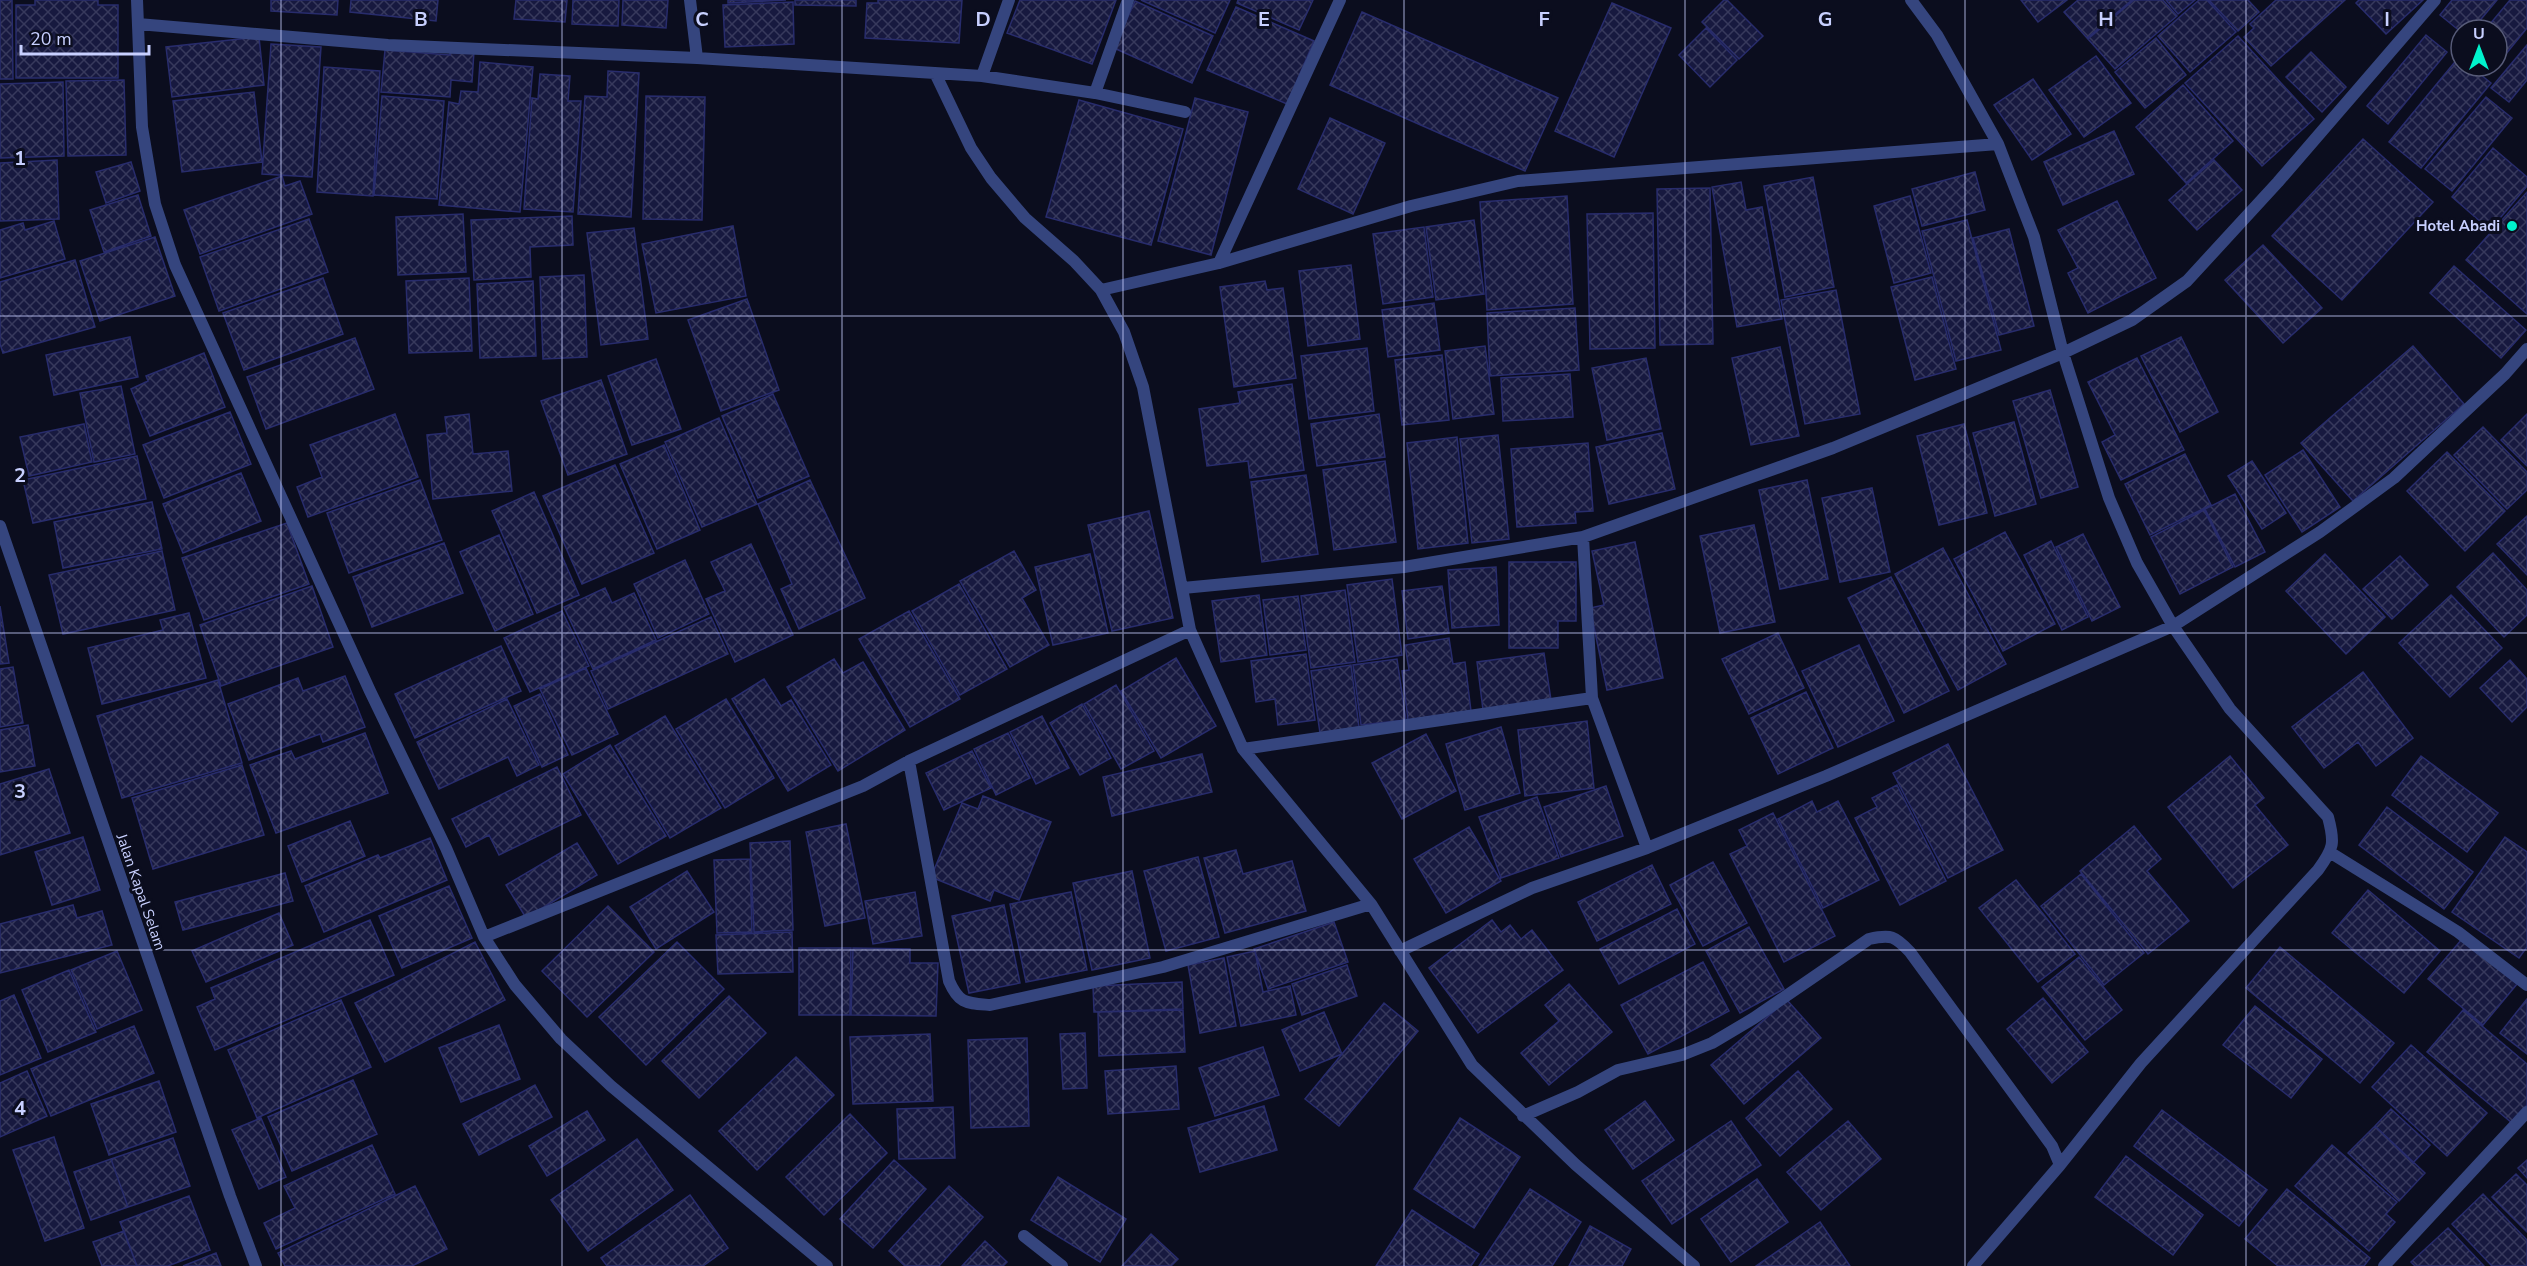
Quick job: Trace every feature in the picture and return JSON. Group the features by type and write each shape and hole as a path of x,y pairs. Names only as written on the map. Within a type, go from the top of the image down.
{"street":[{"path":"137,0 142,128 155,204 175,265 370,691 446,848 484,937 515,985 561,1039 611,1086 827,1266"},
{"path":"690,0 697,58"},
{"path":"982,75 1009,0"},
{"path":"1095,93 1128,0"},
{"path":"1219,263 1340,0"},
{"path":"1911,0 1942,44 1998,144 2034,237 2063,353 2109,498 2136,563 2173,626 2230,708 2328,817 2333,835 2331,853 2318,870 2141,1063 2060,1165 1973,1266"},
{"path":"1183,588 1404,567 1583,537 1833,448 2063,353 2132,320 2187,281 2278,182 2435,0"},
{"path":"138,24 388,45 697,58 982,75 1095,93 1185,112"},
{"path":"935,73 971,148 991,178 1025,218 1074,261 1101,290 1124,332 1143,387 1191,630 1244,748 1371,904 1472,1065 1576,1165 1694,1266"},
{"path":"1101,290 1219,263 1411,206 1518,181 1998,144"},
{"path":"1400,951 1532,888 1647,848 1826,776 2173,626 2319,532 2394,478 2505,374 2527,349"},
{"name":"Jalan Kapal Selam","path":"0,526 215,1153 256,1266"},
{"path":"1583,537 1592,698 1647,848"},
{"path":"484,937 863,786 909,761 1191,630"},
{"path":"1244,748 1592,698"},
{"path":"909,761 949,981 956,996 967,1003 990,1005 1163,968 1371,904"},
{"path":"2331,853 2458,932 2527,986"},
{"path":"1523,1116 1578,1092 1618,1070 1682,1055 1712,1043 1754,1018 1869,939 1885,935 1898,939 1910,952 2052,1146 2060,1165"},
{"path":"2384,1266 2527,1112"},
{"path":"1024,1236 1062,1266"}],"building":[{"path":"0,0 12,0 13,79 0,79"},
{"path":"35,0 98,0 98,5 118,5 118,78 16,78 16,5 35,5"},
{"path":"271,0 338,0 337,15 271,11"},
{"path":"351,0 438,0 436,21 350,12"},
{"path":"516,0 567,0 565,22 514,19"},
{"path":"573,0 619,0 618,26 572,24"},
{"path":"623,0 668,0 666,28 622,25"},
{"path":"728,0 786,0 728,3"},
{"path":"795,0 856,0 856,6 795,5"},
{"path":"878,0 962,0 959,43 865,38 867,3 878,3"},
{"path":"1020,0 1116,0 1092,64 1007,33"},
{"path":"1141,0 1230,0 1215,33"},
{"path":"1238,0 1313,0 1299,30 1237,3"},
{"path":"1724,0 1727,0 1763,36 1739,59 1702,22"},
{"path":"2021,0 2067,0 2038,22"},
{"path":"2078,0 2132,0 2087,38 2064,12"},
{"path":"2134,0 2163,0 2177,16 2115,69 2088,39"},
{"path":"2166,0 2195,0 2178,14"},
{"path":"2199,0 2207,0 2236,32 2190,72 2158,36"},
{"path":"2209,0 2248,0 2259,12 2238,31"},
{"path":"2276,0 2345,0 2271,66 2244,37 2254,28 2250,24"},
{"path":"2359,0 2423,0 2386,34 2356,3"},
{"path":"2452,0 2497,0 2482,18 2449,18 2449,22 2440,15"},
{"path":"2510,0 2527,0 2527,28 2509,50 2509,18 2495,18"},
{"path":"1135,1 1213,36 1192,83 1114,48"},
{"path":"793,2 794,44 725,47 723,5"},
{"path":"1612,3 1671,28 1614,157 1555,131"},
{"path":"1236,7 1314,41 1287,104 1207,70"},
{"path":"1362,12 1558,98 1525,171 1330,85"},
{"path":"1706,28 1737,60 1710,87 1679,55"},
{"path":"2426,35 2447,52 2388,124 2367,106"},
{"path":"2238,36 2314,119 2262,166 2185,83"},
{"path":"259,37 264,85 172,97 166,47"},
{"path":"2156,38 2186,75 2145,108 2115,72"},
{"path":"271,44 321,47 312,177 262,174"},
{"path":"2527,45 2527,80 2509,102 2491,88 2499,78 2509,78 2509,66"},
{"path":"450,49 474,51 472,82 451,80 450,97 381,92 385,50 450,55"},
{"path":"2311,52 2346,87 2322,112 2286,77"},
{"path":"2096,56 2131,103 2084,137 2049,90"},
{"path":"480,62 533,67 520,212 439,205 449,102 459,104 461,91 478,92"},
{"path":"324,67 380,71 373,196 317,192"},
{"path":"2449,69 2449,78 2485,78 2491,83 2421,168 2389,142"},
{"path":"608,71 639,73 631,217 578,214 585,96 607,97"},
{"path":"540,74 570,76 568,101 581,101 573,212 524,209 532,98 538,99"},
{"path":"2033,79 2071,134 2032,160 1994,105"},
{"path":"124,80 126,155 68,156 66,81"},
{"path":"63,82 64,156 0,158 0,84"},
{"path":"2183,85 2233,141 2186,183 2136,127"},
{"path":"254,92 262,162 182,172 173,101"},
{"path":"382,96 444,101 437,199 374,195"},
{"path":"646,96 705,97 702,220 643,219"},
{"path":"2486,97 2512,118 2452,191 2425,169"},
{"path":"1195,98 1248,112 1211,255 1158,241"},
{"path":"1079,100 1183,129 1151,245 1046,217"},
{"path":"1330,118 1385,143 1353,214 1298,189"},
{"path":"2114,131 2134,174 2063,205 2044,162"},
{"path":"2363,139 2433,202 2342,300 2272,236"},
{"path":"2493,148 2527,177 2527,186 2490,230 2452,197"},
{"path":"57,160 59,219 0,221 0,163"},
{"path":"2214,160 2242,190 2197,230 2169,200"},
{"path":"131,162 140,191 106,203 96,172"},
{"path":"1975,172 1985,210 1922,226 1912,189"},
{"path":"282,176 285,186 300,181 312,214 200,254 184,210"},
{"path":"1813,177 1834,287 1785,297 1764,186"},
{"path":"1741,182 1746,210 1762,207 1782,319 1737,327 1712,187"},
{"path":"1710,188 1713,344 1660,345 1657,189"},
{"name":"Hotel Abadi","path":"2527,192 2527,314 2466,260"},
{"path":"138,195 151,236 104,252 90,210"},
{"path":"1567,196 1573,304 1487,310 1480,202"},
{"path":"1910,196 1931,273 1894,283 1874,206"},
{"path":"2117,201 2156,278 2088,313 2068,273 2078,268 2058,230"},
{"path":"1653,213 1655,348 1590,349 1587,214"},
{"path":"463,214 466,272 398,275 396,217"},
{"path":"572,216 573,245 530,247 531,277 474,280 471,220"},
{"path":"309,219 328,272 219,311 200,257"},
{"path":"1474,220 1484,294 1436,300 1426,227"},
{"path":"1967,220 2001,350 1956,361 1922,231"},
{"path":"54,221 65,259 0,278 0,230 23,223 25,230"},
{"path":"733,226 746,296 656,313 642,244"},
{"path":"1424,227 1433,297 1383,304 1373,234"},
{"path":"634,228 648,339 601,345 587,233"},
{"path":"2009,229 2034,326 1999,335 1973,238"},
{"path":"155,237 175,296 100,321 80,261"},
{"path":"2263,245 2322,308 2283,343 2225,280"},
{"path":"75,260 95,327 3,353 0,344 0,282"},
{"path":"1351,265 1360,339 1308,346 1299,271"},
{"path":"2454,266 2526,330 2501,358 2430,293"},
{"path":"584,275 587,357 543,359 540,277"},
{"path":"1932,277 1956,369 1915,380 1891,287"},
{"path":"323,278 343,334 244,370 223,313"},
{"path":"469,278 472,351 409,353 406,281"},
{"path":"533,281 536,356 480,358 477,284"},
{"path":"1265,281 1267,290 1283,288 1296,378 1234,387 1220,287"},
{"path":"1836,290 1860,414 1805,424 1781,300"},
{"path":"747,299 779,390 721,411 688,320"},
{"path":"1434,303 1440,350 1388,357 1382,310"},
{"path":"1575,308 1579,370 1490,376 1487,313"},
{"path":"130,337 138,377 54,395 46,355"},
{"path":"2181,337 2218,412 2180,432 2141,356"},
{"path":"355,338 374,389 266,429 247,377"},
{"path":"1485,346 1494,414 1453,419 1445,351"},
{"path":"2413,346 2464,404 2353,501 2301,443"},
{"path":"1780,347 1799,436 1751,445 1732,358"},
{"path":"1367,348 1374,411 1309,419 1301,356"},
{"path":"204,353 225,407 150,436 131,389 148,381 146,376"},
{"path":"1442,355 1449,420 1402,425 1395,360"},
{"path":"1646,358 1661,429 1607,440 1592,368"},
{"path":"2137,358 2184,450 2121,480 2102,442 2115,435 2088,382"},
{"path":"656,359 681,429 632,445 608,376"},
{"path":"1570,374 1573,417 1503,421 1501,378"},
{"path":"601,380 627,454 568,475 541,401"},
{"path":"1292,384 1304,470 1250,478 1248,461 1207,466 1199,409 1240,403 1238,392"},
{"path":"121,386 135,454 94,462 80,393"},
{"path":"2050,390 2078,487 2041,498 2013,401"},
{"path":"773,394 809,476 758,498 722,416"},
{"path":"230,412 251,464 164,498 143,445"},
{"path":"395,414 418,477 308,517 297,487 322,477 310,445"},
{"path":"469,414 473,454 508,451 512,491 433,499 427,435 447,433 445,417"},
{"path":"1379,414 1385,457 1317,466 1311,424"},
{"path":"2527,414 2527,466 2501,440"},
{"path":"719,418 757,504 702,527 665,442"},
{"path":"2014,422 2036,504 1995,516 1973,433"},
{"path":"84,424 92,462 29,476 20,437"},
{"path":"1964,424 1987,513 1939,525 1917,436"},
{"path":"2483,427 2527,472 2527,490 2507,509 2454,455"},
{"path":"1662,433 1675,489 1609,504 1596,447"},
{"path":"1498,435 1509,539 1472,543 1460,439"},
{"path":"1457,437 1468,543 1418,549 1407,443"},
{"path":"1588,443 1593,511 1575,512 1576,523 1517,527 1511,449"},
{"path":"664,445 700,530 657,549 620,464"},
{"path":"2303,450 2340,507 2302,532 2265,475"},
{"path":"2447,452 2505,511 2465,551 2407,491"},
{"path":"2185,454 2211,505 2150,535 2125,484"},
{"path":"137,456 146,499 33,523 23,480"},
{"path":"1385,461 1396,542 1334,550 1323,470"},
{"path":"2252,461 2286,513 2262,529 2228,476"},
{"path":"615,465 654,553 582,584 543,496"},
{"path":"241,473 261,521 183,553 163,504"},
{"path":"1306,475 1318,554 1262,562 1251,482"},
{"path":"420,480 442,540 349,573 327,513"},
{"path":"810,480 865,598 799,629 781,589 792,584 758,504"},
{"path":"1807,480 1828,579 1780,589 1759,490"},
{"path":"1872,488 1890,572 1840,582 1822,498"},
{"path":"534,492 579,595 537,613 492,511"},
{"path":"2235,494 2265,552 2235,567 2205,509"},
{"path":"152,502 162,549 63,568 54,522"},
{"path":"2204,510 2233,567 2180,594 2151,537"},
{"path":"1149,511 1173,618 1112,631 1088,525"},
{"path":"2527,516 2527,575 2497,544"},
{"path":"287,523 309,584 204,620 182,558"},
{"path":"1754,525 1775,622 1720,633 1700,536"},
{"path":"2005,532 2055,624 2003,651 1954,559"},
{"path":"2083,534 2120,607 2092,621 2056,547"},
{"path":"499,535 533,614 495,631 460,552"},
{"path":"2051,541 2088,617 2062,630 2024,555"},
{"path":"1635,542 1663,678 1607,690 1590,608 1604,605 1592,551"},
{"path":"444,543 463,593 372,627 353,577"},
{"path":"751,544 793,635 735,662 706,599 725,591 711,562"},
{"path":"1943,548 2006,664 1958,690 1895,574"},
{"path":"162,551 175,610 63,634 49,575"},
{"path":"1014,551 1036,590 1022,598 1049,645 1010,667 960,581"},
{"path":"2493,553 2527,590 2527,615 2504,637 2457,587"},
{"path":"1090,554 1108,633 1053,645 1035,567"},
{"path":"2325,554 2385,617 2346,654 2286,591"},
{"path":"2400,556 2428,585 2392,619 2363,589"},
{"path":"685,560 709,614 658,638 634,584"},
{"path":"1509,562 1576,562 1576,621 1558,621 1558,648 1509,648"},
{"path":"1496,567 1499,625 1452,628 1448,570"},
{"path":"1891,577 1949,691 1904,713 1848,598"},
{"path":"1392,579 1402,655 1358,662 1347,585"},
{"path":"959,584 1007,669 960,695 912,611"},
{"path":"312,586 333,647 221,686 200,625"},
{"path":"1442,586 1449,633 1408,639 1402,591"},
{"path":"605,588 612,603 634,593 656,640 593,669 564,607"},
{"path":"1345,590 1355,662 1311,668 1301,596"},
{"path":"1259,595 1267,655 1221,662 1212,601"},
{"path":"2451,595 2502,648 2450,697 2399,643"},
{"path":"1298,596 1306,650 1270,655 1263,600"},
{"path":"0,606 9,663 0,664"},
{"path":"562,611 589,666 530,692 504,638"},
{"path":"909,611 960,699 910,727 859,639"},
{"path":"189,613 206,678 102,704 88,648 163,630 160,620"},
{"path":"711,617 728,654 608,709 591,671"},
{"path":"1778,633 1804,688 1749,714 1722,659"},
{"path":"1449,638 1453,664 1465,662 1471,711 1408,720 1402,671 1409,670 1405,645"},
{"path":"1859,645 1894,721 1838,747 1802,671"},
{"path":"501,646 521,691 415,738 395,694"},
{"path":"1544,653 1551,700 1483,710 1477,662"},
{"path":"1306,654 1315,720 1278,725 1275,699 1256,702 1251,661"},
{"path":"1176,658 1216,726 1161,758 1121,691"},
{"path":"834,659 843,673 863,662 905,730 838,771 787,687"},
{"path":"1397,659 1406,720 1361,725 1353,665"},
{"path":"2510,660 2527,679 2527,707 2512,722 2480,688"},
{"path":"1351,665 1359,727 1320,733 1311,671"},
{"path":"13,667 23,723 0,727 0,669"},
{"path":"586,668 618,734 572,755 540,689"},
{"path":"2363,672 2413,738 2376,766 2358,742 2324,768 2292,727"},
{"path":"345,676 365,727 323,742 320,734 249,760 228,704 298,678 303,691"},
{"path":"764,679 781,706 791,700 831,765 788,791 732,699"},
{"path":"218,680 242,763 122,798 97,716"},
{"path":"1116,685 1154,751 1121,769 1084,704"},
{"path":"1806,692 1833,748 1778,774 1751,718"},
{"path":"540,694 568,755 542,767 514,706"},
{"path":"507,699 539,765 517,776 508,757 439,789 417,742"},
{"path":"726,699 774,778 725,808 676,729"},
{"path":"1082,704 1111,758 1080,775 1050,723"},
{"path":"665,716 721,808 670,838 615,746"},
{"path":"1042,716 1069,768 1036,784 1010,732"},
{"path":"1587,721 1594,788 1525,796 1518,730"},
{"path":"28,725 35,766 0,772 0,730"},
{"path":"1501,727 1520,793 1465,810 1446,744"},
{"path":"365,733 388,793 276,833 250,765 291,751 295,759"},
{"path":"1008,733 1030,778 996,795 974,749"},
{"path":"1426,734 1456,791 1402,819 1372,763"},
{"path":"1948,744 2003,850 1948,878 1893,773"},
{"path":"610,745 666,836 618,864 563,774"},
{"path":"972,751 991,788 944,810 926,773"},
{"path":"1202,754 1212,792 1112,816 1103,777"},
{"path":"2230,756 2264,798 2255,805 2288,845 2233,888 2168,807"},
{"path":"2421,756 2498,813 2467,852 2392,795"},
{"path":"242,765 264,835 153,869 132,798"},
{"path":"557,767 581,815 499,855 489,835 466,847 452,819"},
{"path":"49,769 70,833 0,855 0,784"},
{"path":"1897,785 1946,881 1900,905 1855,818 1877,807 1872,798"},
{"path":"1606,786 1623,836 1561,857 1544,807"},
{"path":"983,796 1051,822 1019,900 994,890 990,901 931,877 962,803 978,809"},
{"path":"1537,797 1559,858 1501,878 1479,817"},
{"path":"1812,801 1817,812 1838,801 1879,880 1823,908 1778,819"},
{"path":"2387,807 2473,872 2444,909 2359,845"},
{"path":"1773,813 1835,936 1784,962 1730,854 1747,846 1739,830"},
{"path":"350,821 365,856 302,882 288,846"},
{"path":"846,824 865,918 825,926 806,832"},
{"path":"2134,826 2161,859 2147,871 2189,921 2148,954 2080,871"},
{"path":"1469,827 1501,881 1446,913 1414,859"},
{"path":"83,837 100,890 52,905 35,852"},
{"path":"2505,837 2527,852 2527,947 2519,958 2452,912"},
{"path":"430,838 447,880 324,932 305,886 378,855 380,858"},
{"path":"790,841 793,930 754,932 750,843"},
{"path":"577,843 597,875 526,918 506,885"},
{"path":"1236,850 1243,874 1292,861 1306,911 1225,933 1204,858"},
{"path":"1198,857 1219,937 1166,951 1144,871"},
{"path":"750,859 752,932 717,933 714,860"},
{"path":"1713,862 1747,923 1703,946 1670,885"},
{"path":"1652,865 1671,904 1597,941 1578,902"},
{"path":"687,871 714,912 656,949 630,907"},
{"path":"1132,871 1150,958 1092,970 1073,883"},
{"path":"285,873 293,901 183,930 175,902"},
{"path":"2081,874 2144,953 2104,985 2041,906"},
{"path":"2016,880 2075,954 2038,982 1979,908"},
{"path":"449,886 472,938 402,968 379,916"},
{"path":"2368,890 2440,951 2404,993 2332,933"},
{"path":"915,892 922,936 873,944 865,901"},
{"path":"1071,892 1087,970 1026,982 1010,904"},
{"path":"73,905 77,918 102,911 112,945 0,973 0,924"},
{"path":"1004,905 1020,983 969,993 952,916"},
{"path":"608,906 654,952 587,1017 542,971"},
{"path":"1677,909 1695,944 1619,984 1600,949"},
{"path":"279,913 293,945 206,982 192,951"},
{"path":"370,920 394,975 215,1050 197,1007 215,999 211,988"},
{"path":"1492,920 1501,932 1510,925 1521,939 1532,930 1563,970 1478,1033 1429,968"},
{"path":"1334,922 1348,962 1268,989 1254,949"},
{"path":"1749,927 1784,989 1740,1013 1706,951"},
{"path":"792,932 793,972 718,974 716,935"},
{"path":"2462,939 2517,984 2483,1025 2428,979"},
{"path":"475,942 505,1000 385,1062 355,1003"},
{"path":"677,942 724,989 646,1065 599,1017"},
{"path":"2280,947 2394,1043 2360,1083 2246,988"},
{"path":"799,948 851,948 850,1015 799,1015"},
{"path":"853,948 910,949 910,963 938,963 936,1016 851,1015"},
{"path":"117,951 142,1010 97,1029 71,970"},
{"path":"1255,951 1263,992 1290,986 1296,1015 1241,1026 1227,957"},
{"path":"2079,957 2122,1010 2085,1040 2042,987"},
{"path":"1224,958 1236,1026 1200,1033 1188,965"},
{"path":"1703,962 1729,1011 1648,1054 1621,1005"},
{"path":"1347,965 1357,996 1302,1015 1292,984"},
{"path":"69,970 96,1032 48,1052 22,990"},
{"path":"1182,982 1183,1009 1094,1012 1093,986"},
{"path":"1569,984 1612,1032 1549,1085 1521,1053 1559,1021 1545,1005"},
{"path":"14,995 41,1058 0,1075 0,1001"},
{"path":"729,996 766,1033 699,1098 662,1061"},
{"path":"2043,998 2088,1052 2052,1083 2007,1029"},
{"path":"2527,999 2527,1054 2500,1033"},
{"path":"341,1000 371,1067 257,1118 228,1050"},
{"path":"1787,1000 1821,1038 1744,1104 1711,1065"},
{"path":"1384,1003 1418,1031 1339,1126 1305,1099"},
{"path":"2255,1006 2322,1059 2291,1098 2223,1045"},
{"path":"1183,1010 1185,1052 1099,1056 1098,1012"},
{"path":"2463,1010 2527,1064 2527,1105 2512,1123 2427,1052"},
{"path":"1324,1012 1342,1054 1300,1071 1282,1030"},
{"path":"499,1025 520,1079 461,1102 439,1048"},
{"path":"134,1026 154,1073 51,1116 31,1069"},
{"path":"1085,1033 1087,1088 1063,1089 1060,1034"},
{"path":"930,1034 933,1101 853,1104 850,1037"},
{"path":"1027,1038 1029,1126 971,1128 968,1040"},
{"path":"2411,1045 2487,1113 2447,1156 2372,1087"},
{"path":"1263,1047 1279,1095 1215,1116 1199,1068"},
{"path":"796,1057 834,1095 757,1170 719,1131"},
{"path":"1176,1066 1179,1109 1108,1114 1105,1071"},
{"path":"27,1071 47,1116 0,1137 0,1083"},
{"path":"1798,1071 1832,1109 1780,1156 1746,1118"},
{"path":"353,1080 377,1134 292,1171 268,1117"},
{"path":"159,1081 176,1132 109,1155 91,1104"},
{"path":"535,1085 552,1117 479,1155 463,1124"},
{"path":"1645,1101 1674,1140 1633,1169 1605,1130"},
{"path":"1264,1106 1277,1150 1200,1172 1188,1128"},
{"path":"953,1107 955,1158 899,1159 897,1109"},
{"path":"2391,1109 2430,1145 2413,1163 2375,1126"},
{"path":"2162,1110 2267,1190 2239,1226 2134,1146"},
{"path":"587,1111 605,1140 547,1176 529,1146"},
{"path":"850,1114 887,1153 824,1215 786,1177"},
{"path":"261,1118 286,1177 259,1189 232,1130"},
{"path":"1460,1118 1520,1157 1474,1228 1414,1189"},
{"path":"1731,1121 1761,1165 1672,1224 1642,1181"},
{"path":"1848,1121 1881,1159 1821,1210 1787,1172"},
{"path":"2375,1126 2425,1173 2399,1201 2348,1153"},
{"path":"54,1137 84,1228 45,1241 13,1150"},
{"path":"173,1138 190,1186 128,1207 111,1159"},
{"path":"637,1139 673,1190 588,1251 551,1200"},
{"path":"372,1145 395,1194 276,1249 264,1223 295,1208 284,1186"},
{"path":"2332,1145 2397,1202 2386,1214 2395,1222 2369,1251 2295,1186"},
{"path":"2126,1156 2203,1215 2173,1255 2095,1197"},
{"path":"111,1159 128,1207 91,1220 74,1172"},
{"path":"894,1160 926,1189 873,1248 840,1219"},
{"path":"2527,1160 2527,1178 2518,1168"},
{"path":"2516,1174 2527,1185 2527,1232 2492,1197"},
{"path":"1058,1177 1126,1219 1100,1262 1031,1220"},
{"path":"1757,1179 1788,1222 1731,1262 1701,1219"},
{"path":"415,1186 447,1249 412,1266 285,1266 278,1253"},
{"path":"949,1186 983,1217 939,1266 905,1266 889,1251"},
{"path":"1530,1189 1581,1222 1552,1266 1479,1266"},
{"path":"2287,1189 2370,1258 2364,1266 2278,1266 2245,1239"},
{"path":"2483,1194 2527,1240 2527,1266 2492,1266 2452,1224"},
{"path":"690,1195 728,1248 703,1266 607,1266 601,1258"},
{"path":"189,1196 210,1250 168,1266 137,1266 120,1222"},
{"path":"1412,1210 1479,1254 1471,1266 1376,1266"},
{"path":"1820,1222 1850,1266 1756,1266"},
{"path":"1590,1226 1631,1249 1622,1266 1569,1266"},
{"path":"2448,1228 2484,1266 2415,1266 2411,1262"},
{"path":"124,1231 137,1266 102,1266 93,1242"},
{"path":"1151,1234 1178,1259 1171,1266 1122,1266"},
{"path":"985,1241 1007,1262 1003,1266 962,1266"},
{"path":"216,1253 221,1266 183,1266"}],"place":[{"name":"Hotel Abadi","path":"2512,226"}]}
